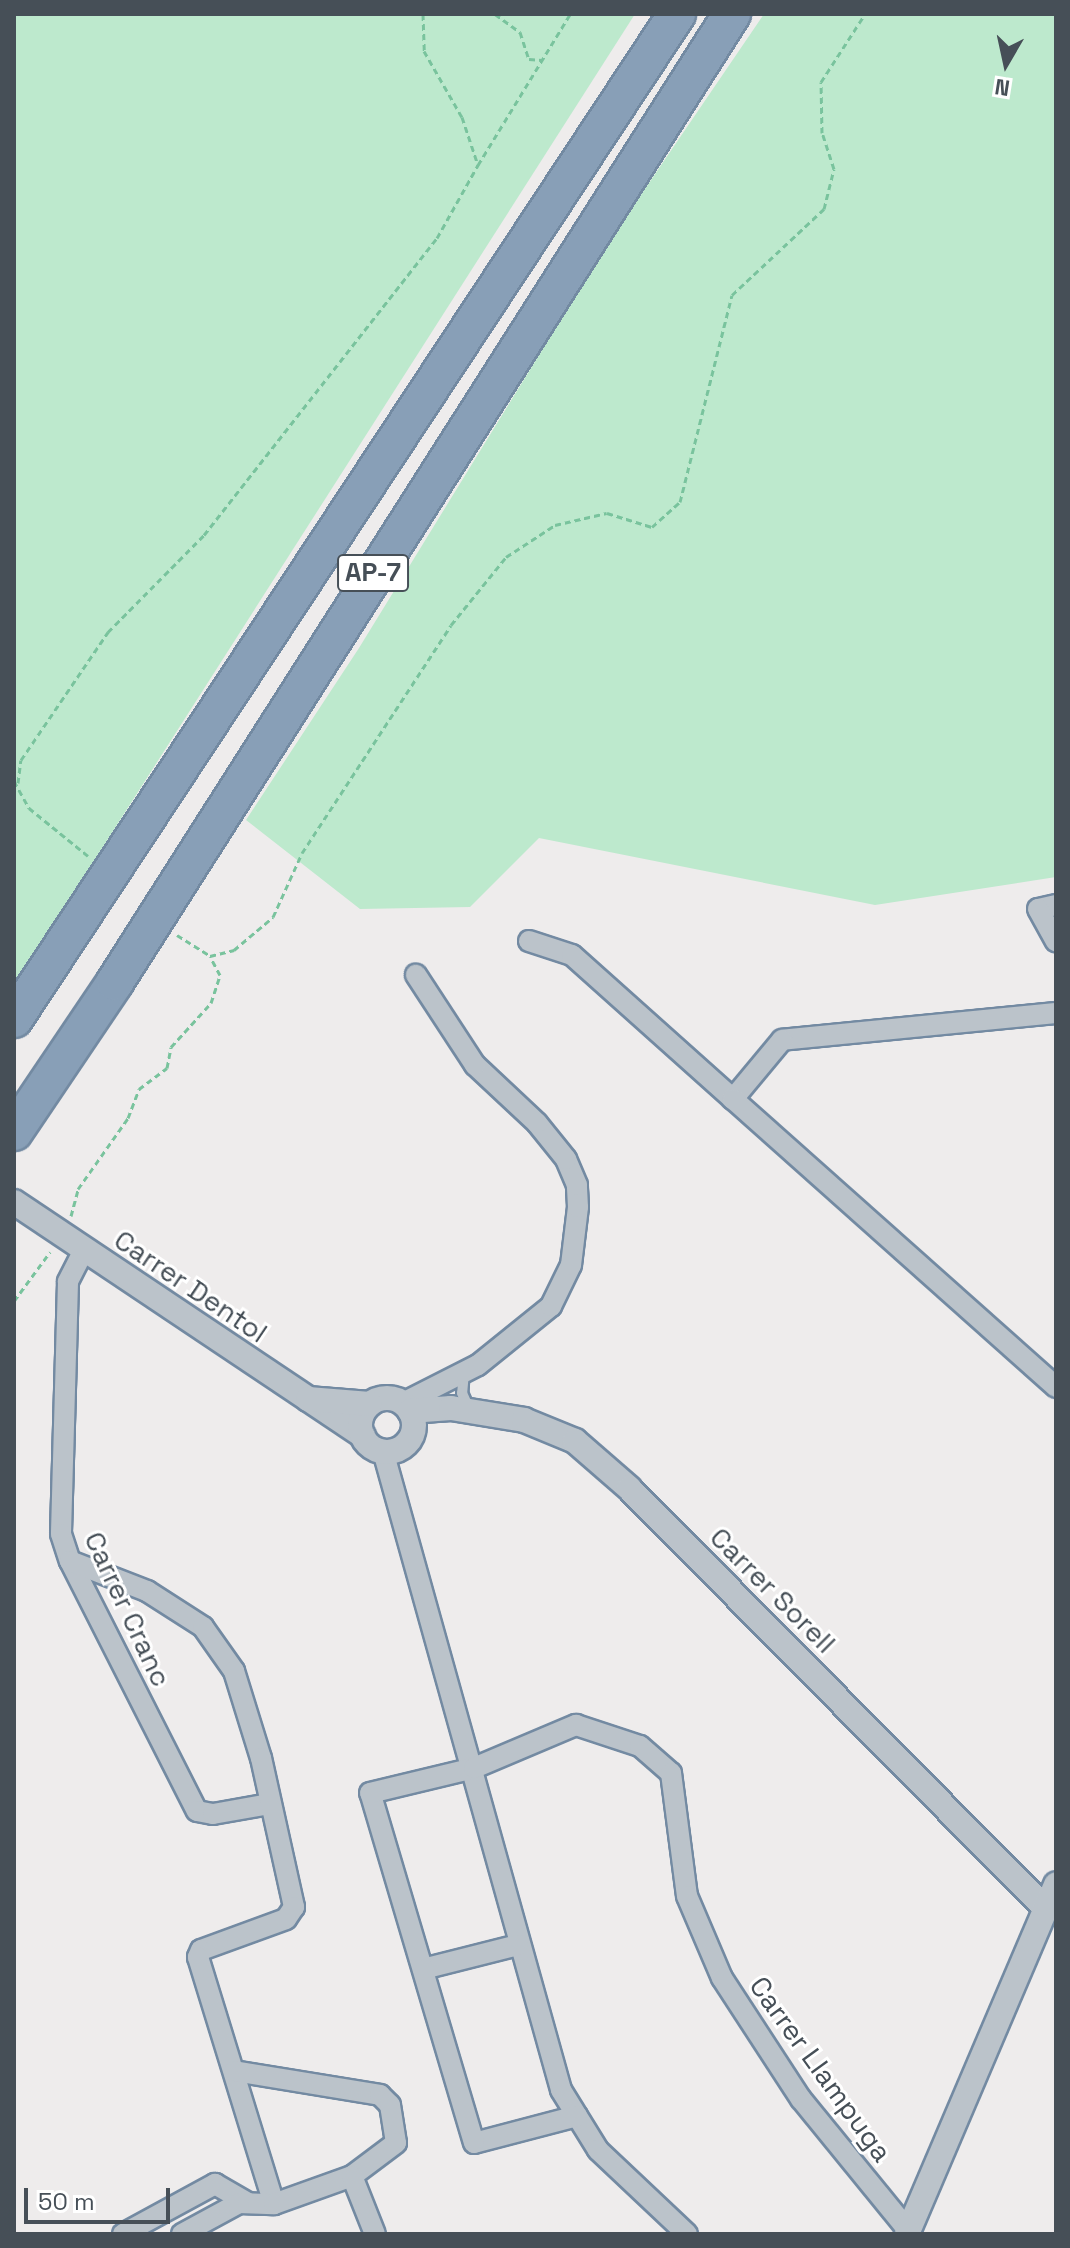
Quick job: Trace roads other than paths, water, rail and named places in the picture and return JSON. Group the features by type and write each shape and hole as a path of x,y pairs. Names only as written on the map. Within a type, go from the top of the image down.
{"highway":[{"name":"AP-7","path":"14,1019 677,14"},
{"name":"AP-7","path":"14,1132 115,982 732,14"}],"street":[{"path":"1056,905 1038,909 1056,941"},
{"path":"529,941 572,955 1056,1387"},
{"path":"407,1407 464,1372 535,1321 563,1287 577,1235 577,1185 553,1141 475,1065 416,975"},
{"path":"733,1099 782,1040 1056,1013"},
{"name":"Carrer Dentol","path":"14,1202 363,1436"},
{"name":"Carrer Cranc","path":"84,1250 68,1282 61,1534 73,1569 95,1614 197,1811 213,1814 270,1804"},
{"path":"383,1451 407,1443 414,1427 407,1407 386,1398 370,1404 361,1419 363,1436 383,1451 474,1768 518,1945 561,2090 598,2150 687,2234"},
{"name":"Carrer Dentol","path":"305,1399 370,1404"},
{"name":"Carrer Sorell","path":"407,1407 470,1411 524,1420 575,1441 597,1459 1044,1907"},
{"path":"73,1569 147,1591 203,1627 234,1671 294,1907 286,1919 201,1950 198,1957 274,2204"},
{"path":"95,1614 100,1590 122,1582"},
{"name":"Carrer Llampuga","path":"423,1969 370,1793 474,1768 576,1725 640,1746 671,1773 687,1896 722,1978 801,2099 907,2232"},
{"path":"907,2232 1056,1884"},
{"path":"518,1945 423,1969 474,2143 577,2116"},
{"path":"182,2234 243,2203 274,2204 352,2176 396,2143 390,2105 380,2095 234,2071"},
{"path":"352,2176 375,2234"},
{"path":"123,2234 215,2184 243,2203"}],"lane":[{"path":"464,1372 462,1393 470,1411"}]}
